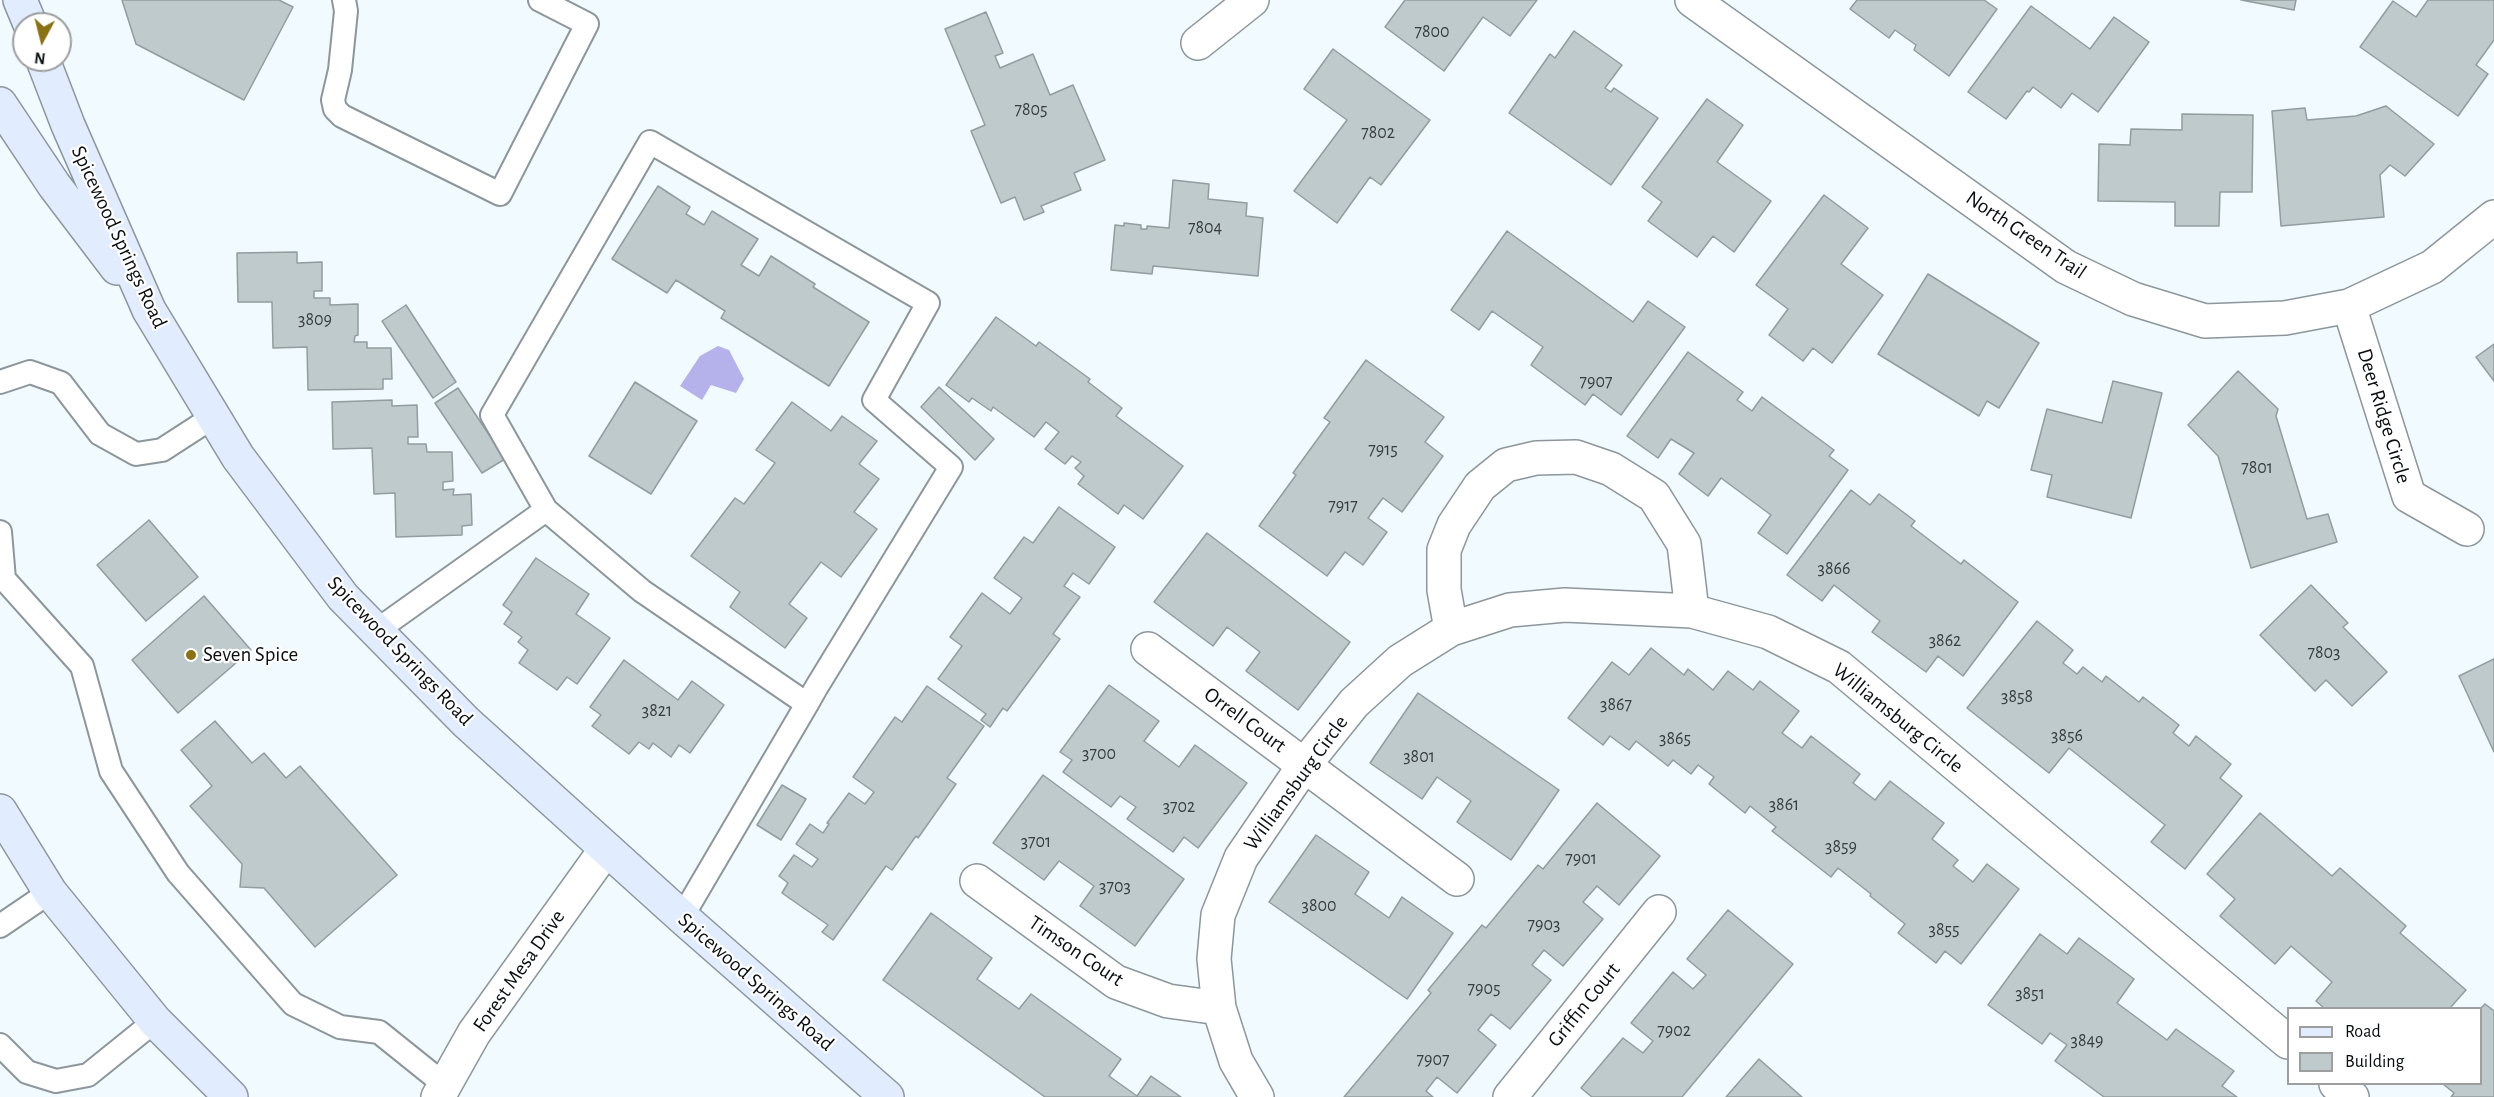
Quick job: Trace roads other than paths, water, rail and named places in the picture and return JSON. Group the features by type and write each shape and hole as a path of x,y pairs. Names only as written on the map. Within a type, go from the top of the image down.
{"main road":[{"name":"Spicewood Springs Road","path":"48,72 68,125 149,310 238,457 343,597 466,722 682,917 887,1097"},
{"path":"0,104 54,185 149,310"},
{"path":"0,811 50,892 154,1021 231,1097"}],"street":[{"path":"1198,44 1252,0"},
{"name":"North Green Trail","path":"1692,0 2066,267 2133,299 2205,321 2284,318 2349,306 2432,267 2494,217"},
{"name":"Deer Ridge Circle","path":"2349,306 2409,496 2467,529"},
{"path":"1451,629 1444,590 1444,550 1454,525 1480,486 1506,465 1536,458 1576,457 1611,469 1654,496 1684,544 1692,611"},
{"name":"Williamsburg Circle","path":"1257,1097 1236,1061 1219,1008 1214,958 1218,915 1241,858 1305,764 1354,703 1400,661 1451,629 1510,610 1565,605 1692,611 1768,632 1839,667 2287,1040"},
{"name":"Orrell Court","path":"1148,648 1457,879"},
{"name":"Forest Mesa Drive","path":"442,1091 474,1033 606,849"},
{"name":"Timson Court","path":"977,881 1116,982 1168,1001 1219,1008"},
{"name":"Griffin Court","path":"1510,1097 1659,912"},
{"path":"2338,1085 2352,1097"}],"lane":[{"path":"344,0 346,11 340,70 333,100 335,109 342,116 500,194 587,24 540,0"},
{"path":"682,917 807,704 951,467 874,400 928,303 650,142 492,415 546,510 642,591 807,704"},
{"path":"0,382 30,372 61,383 100,434 136,454 162,450 213,417"},
{"path":"376,631 546,510"},
{"path":"0,532 4,579 82,666 111,771 178,873 293,1004 340,1027 379,1032 442,1091"},
{"path":"0,926 50,892"},
{"path":"0,1045 27,1072 56,1081 88,1075 154,1021"}],"place":[{"name":"Seven Spice","path":"191,655"}]}
